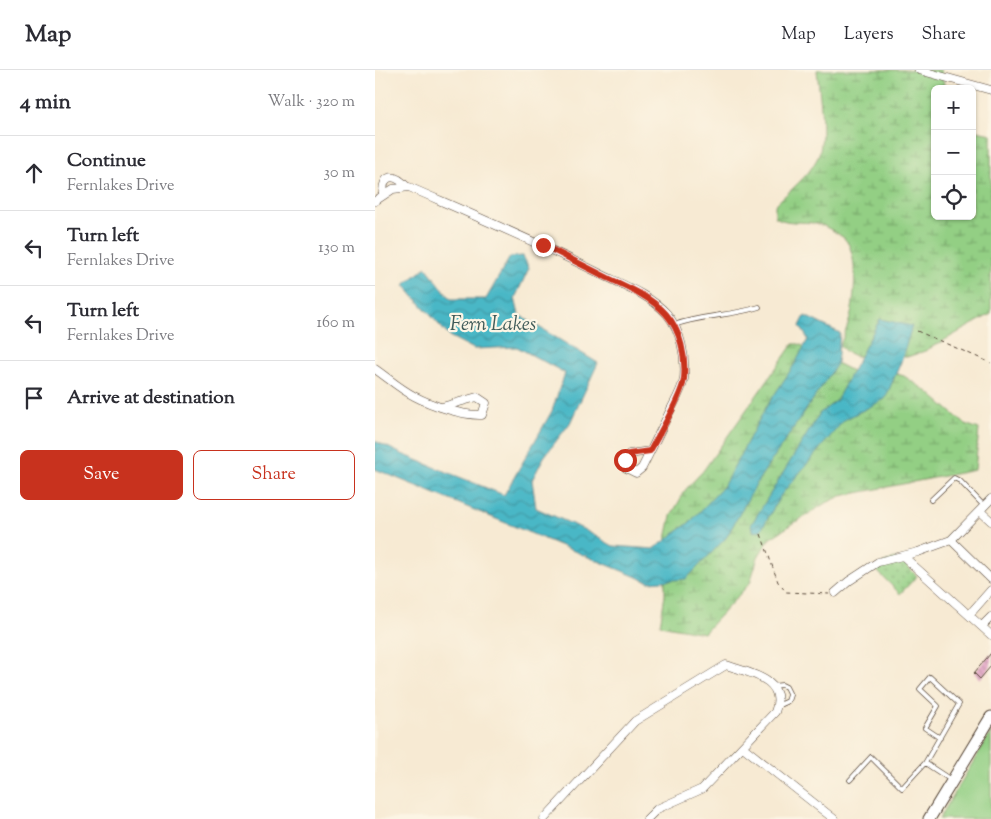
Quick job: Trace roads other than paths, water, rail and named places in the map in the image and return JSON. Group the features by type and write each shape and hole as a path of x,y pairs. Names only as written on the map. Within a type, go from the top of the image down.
{"street":[{"path":"919,70 991,90"},
{"path":"383,194 383,185 387,180 392,177 398,178 407,188 543,245 627,287 660,309 674,325 681,340 684,380 650,451"},
{"path":"375,201 393,189 407,188"},
{"path":"375,369 414,396 443,407 472,415 482,415 486,403 477,397 443,407"},
{"path":"835,594 849,580 878,562 951,540 991,498"},
{"path":"982,508 991,521"},
{"path":"951,540 991,579"},
{"path":"903,556 991,635"},
{"path":"969,615 991,590"},
{"path":"982,626 991,617"},
{"path":"544,819 635,721 726,665 768,680 778,695 775,712 702,789 657,809 647,819"},
{"path":"929,819 991,716"},
{"path":"743,747 834,819"}],"lane":[{"path":"674,325 690,319 747,311 759,307"},
{"path":"931,500 953,478 960,480 982,508"},
{"path":"849,780 871,757 903,788 925,763 941,738 959,704 930,677 920,689 938,706 925,728 941,738"},
{"path":"773,686 782,685 786,687 790,695 788,701 777,706"},
{"path":"925,763 953,781"}],"water":[{"name":"Fern Lakes","path":"523,256 529,268 515,298 519,315 598,363 570,423 544,457 532,480 536,508 583,529 613,546 654,549 690,522 723,487 765,409 796,362 808,339 800,326 805,316 840,333 837,364 759,479 726,538 686,579 649,582 375,469 375,441 402,454 504,495 552,411 565,373 517,347 474,349 449,336 404,285 426,267 451,299 486,299 510,257"},
{"path":"880,319 912,326 901,362 885,399 844,420 781,495 761,530 754,532 751,525 820,413 836,401"}]}
